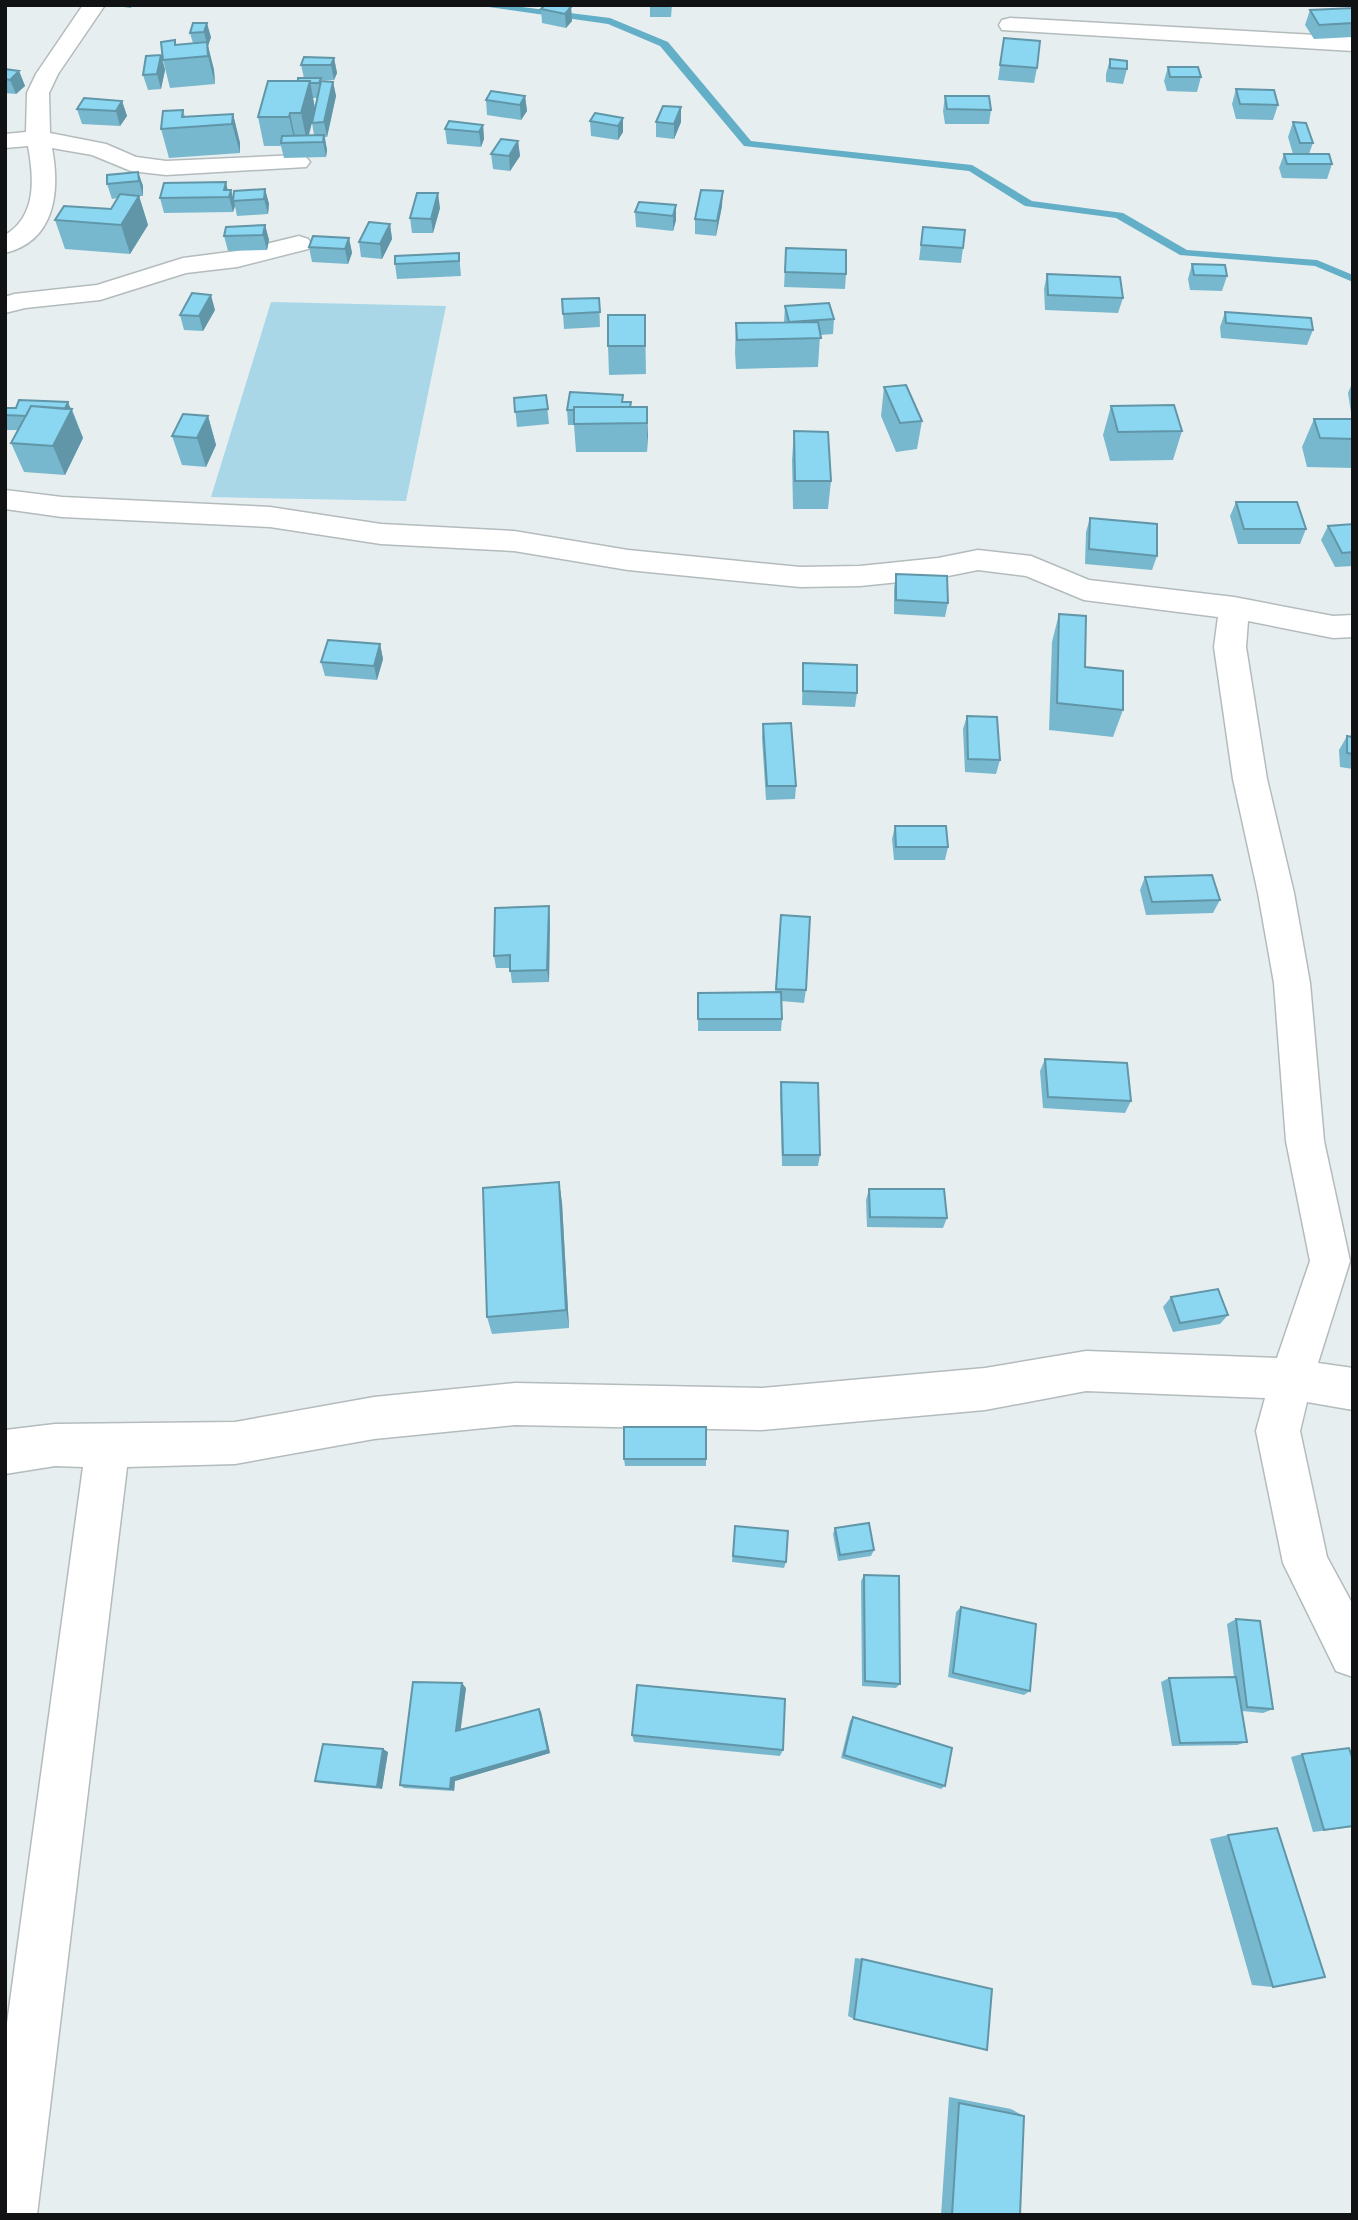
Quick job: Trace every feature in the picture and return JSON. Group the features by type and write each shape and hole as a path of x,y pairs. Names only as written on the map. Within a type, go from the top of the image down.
{"street":[{"path":"5,246 26,233 43,203 44,169 38,138 38,93 47,74 94,5"},
{"path":"1010,25 1353,44"},
{"path":"5,141 38,138 98,149 131,164 166,168 298,162"},
{"path":"5,305 23,300 100,292 183,266 237,259 299,244"},
{"path":"5,499 62,506 270,517 381,534 502,540 628,560 800,577 912,571 978,560 1031,566 1084,590 1234,608 1333,627 1353,626"},
{"path":"1234,608 1230,647 1250,779 1276,894 1292,984 1305,1140 1330,1261 1291,1379 1278,1432 1306,1563 1353,1654"},
{"path":"5,1452 55,1445 108,1443 156,1446 235,1443 374,1418 515,1404 761,1409 985,1389 1086,1371 1291,1379 1353,1389"},
{"path":"9,2215 108,1443"}],"shaded area":[{"path":"271,302 446,306 406,501 211,497"}],"building":[{"path":"545,5 571,7 565,14 541,9"},
{"path":"1353,8 1353,23 1319,25 1310,10"},
{"path":"193,23 207,23 204,32 190,33"},
{"path":"1004,38 1040,41 1037,68 1000,65"},
{"path":"175,40 175,45 207,42 208,56 163,60 161,42"},
{"path":"161,55 157,74 143,75 146,56"},
{"path":"304,57 334,58 331,65 301,65"},
{"path":"1110,59 1127,61 1127,69 1110,68"},
{"path":"1168,67 1198,67 1201,77 1170,77"},
{"path":"5,69 19,71 10,80 5,79"},
{"path":"298,78 321,78 319,83 310,83 298,81"},
{"path":"268,81 310,81 301,113 290,113 289,117 258,117"},
{"path":"321,81 333,82 324,122 312,123"},
{"path":"1236,89 1274,90 1278,105 1240,104"},
{"path":"491,91 525,96 520,105 486,100"},
{"path":"945,96 989,96 991,110 947,109"},
{"path":"84,98 122,101 116,111 77,109"},
{"path":"663,106 681,107 674,124 656,122"},
{"path":"183,110 182,117 233,114 232,124 161,129 163,111"},
{"path":"595,113 623,118 618,126 590,121"},
{"path":"449,121 483,125 479,132 445,129"},
{"path":"1293,122 1306,123 1313,143 1300,143"},
{"path":"324,135 323,142 281,143 282,136"},
{"path":"501,139 518,141 509,156 491,154"},
{"path":"1284,154 1329,154 1332,164 1287,164"},
{"path":"138,172 139,181 107,184 107,175"},
{"path":"226,182 224,190 231,190 229,197 160,198 164,183"},
{"path":"265,189 264,199 233,201 234,191"},
{"path":"701,190 723,191 717,221 695,219"},
{"path":"417,193 438,193 431,219 410,218"},
{"path":"120,194 139,196 121,225 55,220 64,206 111,209"},
{"path":"639,202 676,205 673,216 635,212"},
{"path":"369,222 390,224 380,244 359,242"},
{"path":"265,225 263,235 224,236 226,227"},
{"path":"923,227 965,230 963,248 921,245"},
{"path":"313,236 349,238 345,249 309,247"},
{"path":"786,248 846,250 846,274 785,272"},
{"path":"459,253 459,261 395,264 395,256"},
{"path":"1192,264 1225,265 1227,276 1194,275"},
{"path":"1047,274 1120,277 1123,298 1048,295"},
{"path":"192,293 211,295 199,316 180,315"},
{"path":"599,298 600,312 563,314 562,299"},
{"path":"829,303 834,319 789,322 785,306"},
{"path":"1225,312 1311,318 1313,330 1226,323"},
{"path":"608,315 645,315 645,346 608,346"},
{"path":"818,322 821,338 737,340 736,323"},
{"path":"906,385 922,421 900,423 884,387"},
{"path":"570,392 623,395 622,402 631,402 630,407 574,407 574,410 567,410"},
{"path":"546,395 548,409 515,412 514,398"},
{"path":"19,400 68,402 65,409 31,406 26,416 5,415 5,408 16,408"},
{"path":"1174,405 1182,431 1118,432 1111,406"},
{"path":"31,406 72,409 53,446 11,443"},
{"path":"574,407 647,407 647,423 574,424"},
{"path":"183,414 208,416 197,438 172,436"},
{"path":"1314,419 1353,419 1353,439 1320,438"},
{"path":"794,431 828,432 831,481 795,481"},
{"path":"1236,502 1297,502 1306,529 1244,529"},
{"path":"1090,518 1157,524 1157,556 1089,549"},
{"path":"1353,524 1353,552 1342,553 1328,526"},
{"path":"896,574 947,576 948,603 896,600"},
{"path":"1059,614 1086,616 1085,667 1123,671 1123,710 1057,703"},
{"path":"328,640 380,644 374,666 321,662"},
{"path":"803,663 857,665 857,693 803,691"},
{"path":"967,716 997,717 1000,760 968,759"},
{"path":"791,723 796,786 767,786 763,724"},
{"path":"1347,736 1353,737 1353,754 1347,753"},
{"path":"895,826 946,826 948,847 896,847"},
{"path":"1212,875 1220,900 1152,902 1145,877"},
{"path":"549,906 547,970 510,971 510,955 494,956 495,908"},
{"path":"781,915 810,917 806,990 776,989"},
{"path":"781,992 782,1019 698,1019 698,993"},
{"path":"1045,1059 1127,1063 1131,1101 1048,1097"},
{"path":"781,1082 818,1083 820,1155 783,1155"},
{"path":"559,1182 566,1310 487,1317 483,1188"},
{"path":"869,1189 944,1189 947,1218 870,1217"},
{"path":"1218,1289 1228,1315 1180,1323 1171,1297"},
{"path":"624,1427 706,1427 706,1459 624,1459"},
{"path":"869,1523 874,1550 840,1555 835,1528"},
{"path":"735,1526 788,1531 786,1562 733,1556"},
{"path":"864,1575 899,1576 900,1684 865,1681"},
{"path":"961,1607 1036,1624 1030,1691 953,1673"},
{"path":"1236,1619 1260,1621 1273,1709 1247,1707"},
{"path":"1236,1677 1247,1742 1180,1743 1169,1678"},
{"path":"413,1682 462,1683 456,1731 539,1709 548,1750 451,1778 450,1789 400,1785"},
{"path":"637,1685 785,1699 783,1750 632,1735"},
{"path":"853,1717 952,1748 945,1786 844,1755"},
{"path":"323,1744 383,1749 377,1787 315,1781"},
{"path":"1349,1748 1353,1760 1353,1826 1324,1830 1302,1754"},
{"path":"1277,1828 1325,1977 1273,1987 1228,1835"},
{"path":"862,1959 992,1989 987,2050 854,2019"},
{"path":"959,2103 1024,2116 1020,2215 952,2215"}],"waterway":[{"path":"480,5 610,21 664,44 748,144 972,168 1029,204 1119,215 1184,253 1317,263 1353,279"}]}
